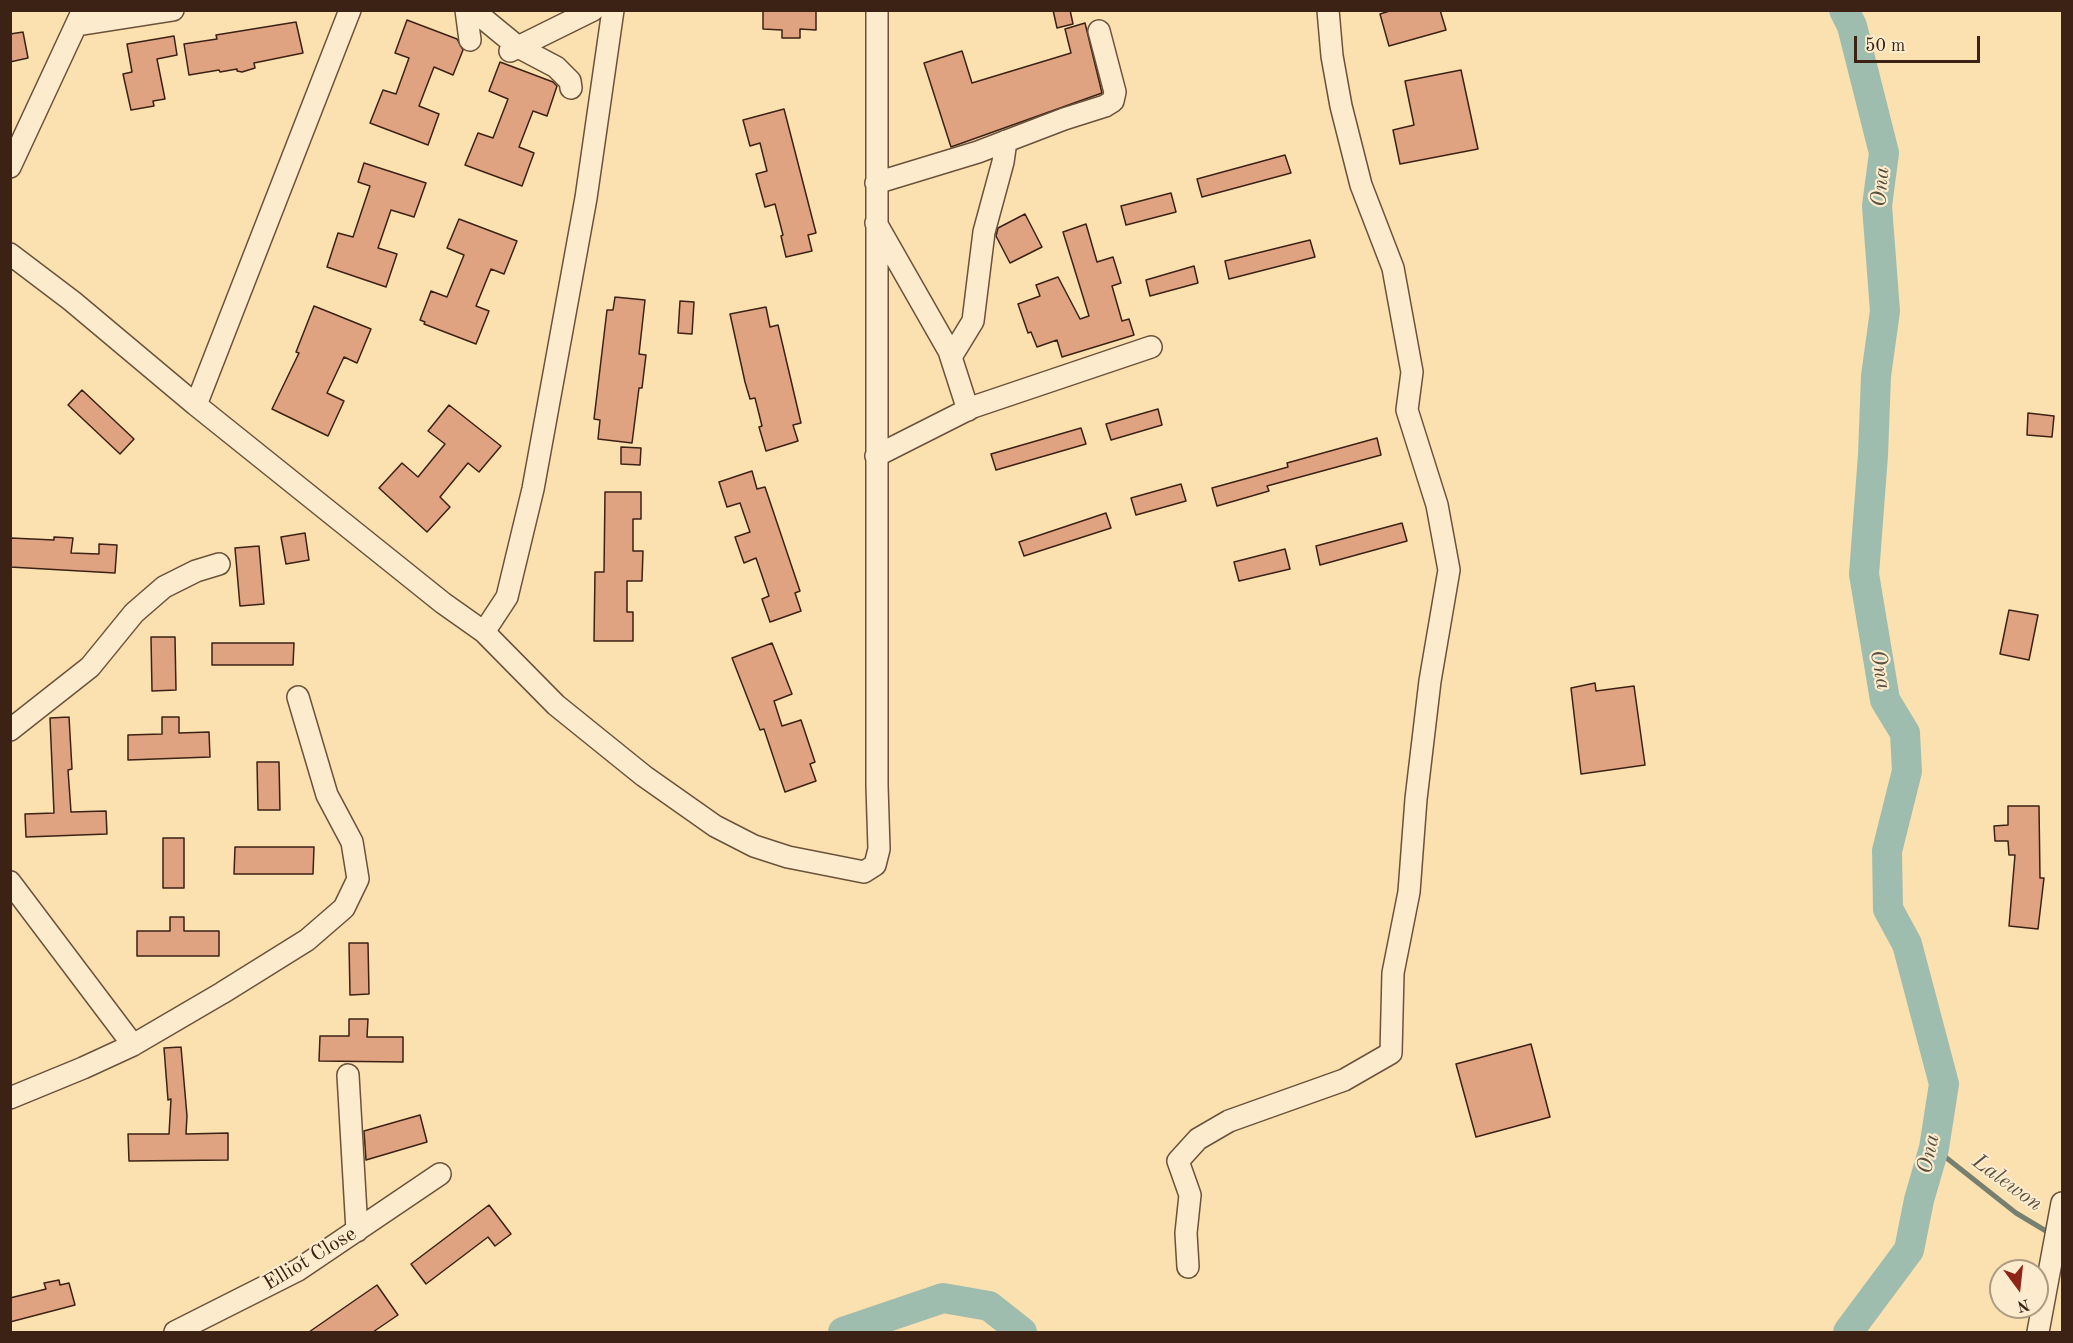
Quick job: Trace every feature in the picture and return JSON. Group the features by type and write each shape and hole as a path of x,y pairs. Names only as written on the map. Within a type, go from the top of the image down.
{"street":[{"path":"10,166 80,18 173,10"},
{"path":"196,405 350,10"},
{"path":"466,10 470,40"},
{"path":"473,10 511,50 556,67 570,81 571,88"},
{"path":"511,50 593,10"},
{"path":"484,632 507,597 533,489 586,198 613,10"},
{"path":"10,254 72,301 196,405 443,603 484,632 556,705 644,776 715,826 754,846 788,857 864,872 875,865 879,849 876,786 877,10"},
{"path":"1188,1267 1186,1233 1190,1195 1178,1161 1198,1138 1229,1121 1344,1080 1390,1053 1393,973 1409,892 1416,799 1430,681 1449,570 1437,505 1407,410 1412,372 1393,268 1361,185 1341,106 1332,56 1328,10"},
{"path":"876,183 978,152 1105,106 1113,101 1115,92 1099,31"},
{"path":"951,357 973,321 984,232 1003,162 1006,141"},
{"path":"876,222 951,357 968,410"},
{"path":"876,456 968,410 1151,347"},
{"path":"10,730 90,667 134,614 164,587 196,571 219,564"},
{"path":"10,1098 133,1045 307,940 344,908 358,879 352,842 327,795 298,697"},
{"path":"10,882 133,1045"},
{"path":"348,1075 357,1231"},
{"name":"Elliot Close","path":"175,1332 298,1270 440,1174"},
{"path":"2038,1332 2061,1210"}],"building":[{"path":"763,10 816,10 816,30 800,29 800,38 782,38 782,30 763,29"},
{"path":"1053,10 1070,10 1073,24 1057,28"},
{"path":"1393,10 1440,10 1446,30 1389,46 1380,14"},
{"path":"407,20 457,39 463,50 453,75 434,67 419,106 439,114 428,145 370,123 383,90 396,94 409,58 395,53"},
{"path":"296,22 303,53 254,63 255,68 242,72 237,69 220,72 219,70 189,75 184,44 217,39 216,35"},
{"path":"1085,23 1102,93 951,147 924,63 962,51 972,83 1071,53 1065,29"},
{"path":"23,32 28,58 10,62 10,34"},
{"path":"174,36 177,55 157,59 165,99 153,101 154,106 131,110 123,74 132,72 127,44"},
{"path":"500,62 553,82 557,86 547,116 533,111 519,147 534,153 522,186 465,165 478,133 493,138 508,99 489,91"},
{"path":"1461,70 1478,149 1400,164 1393,130 1414,125 1405,81"},
{"path":"784,109 816,233 808,235 812,251 786,257 775,204 765,207 756,174 767,171 760,143 750,146 743,120"},
{"path":"1285,155 1291,173 1202,197 1197,179"},
{"path":"364,163 426,183 414,217 391,210 378,248 397,254 386,287 327,267 338,233 353,237 370,186 358,182"},
{"path":"1171,193 1176,212 1126,225 1121,206"},
{"path":"1025,214 1042,247 1010,263 996,236 998,228"},
{"path":"459,219 517,241 504,274 491,269 476,306 489,311 476,344 424,324 425,322 420,320 431,291 447,297 464,255 447,248"},
{"path":"1086,224 1097,262 1113,257 1121,283 1112,286 1122,321 1129,319 1134,335 1062,357 1057,340 1037,347 1031,332 1028,333 1018,304 1040,296 1036,285 1058,277 1080,319 1089,316 1063,232"},
{"path":"1310,240 1315,257 1229,279 1225,261"},
{"path":"1194,266 1198,283 1150,296 1146,280"},
{"path":"615,297 645,300 639,354 646,355 632,443 598,439 600,420 594,419 607,310 613,310"},
{"path":"680,301 694,302 692,334 678,333"},
{"path":"314,306 371,329 357,363 344,357 327,393 344,401 328,436 272,409 299,353 296,352"},
{"path":"766,307 770,327 778,325 801,423 793,425 798,441 766,451 759,427 762,426 755,398 750,399 730,314"},
{"path":"82,390 134,439 120,454 68,405"},
{"path":"449,405 501,446 479,472 468,463 440,497 450,507 427,532 379,488 402,463 418,477 445,444 428,431"},
{"path":"1158,409 1162,425 1111,440 1106,424"},
{"path":"2028,413 2054,416 2052,437 2027,435"},
{"path":"1081,428 1086,444 996,470 991,454"},
{"path":"1377,438 1381,455 1267,486 1269,491 1217,506 1212,488 1288,467 1287,463"},
{"path":"621,447 641,448 640,465 621,464"},
{"path":"752,471 757,489 765,487 800,591 795,593 801,611 770,622 762,599 769,596 756,558 744,563 735,537 750,532 740,503 727,507 719,482"},
{"path":"1181,484 1186,501 1136,515 1131,498"},
{"path":"605,492 641,492 641,519 633,519 633,551 643,551 642,581 627,581 627,612 633,612 633,641 594,641 595,572 604,572"},
{"path":"1106,513 1111,528 1024,556 1019,542"},
{"path":"1402,523 1407,541 1320,565 1316,546"},
{"path":"305,533 309,560 286,564 281,537"},
{"path":"54,537 73,538 71,553 99,554 99,544 117,545 115,573 10,567 11,538 54,540"},
{"path":"259,546 264,604 240,606 235,548"},
{"path":"1285,549 1290,569 1239,581 1234,562"},
{"path":"2009,610 2038,615 2029,660 2000,654"},
{"path":"151,637 175,637 176,690 152,691"},
{"path":"212,643 294,643 293,665 212,665"},
{"path":"772,643 792,694 774,701 782,726 801,720 815,762 810,764 816,781 785,792 764,729 760,730 732,658"},
{"path":"1595,683 1596,691 1634,686 1645,765 1581,774 1571,688"},
{"path":"69,717 72,769 68,770 71,812 106,811 107,834 26,837 25,814 54,813 50,718"},
{"path":"162,717 179,717 179,733 209,732 210,757 128,760 128,735 162,734"},
{"path":"257,762 279,762 280,810 258,810"},
{"path":"2008,806 2039,806 2040,878 2044,878 2038,929 2009,926 2015,855 2009,855 2008,841 1995,841 1994,826 2008,825"},
{"path":"163,838 184,838 184,888 163,888"},
{"path":"235,847 314,847 313,874 234,874"},
{"path":"170,917 184,917 184,931 219,931 219,956 137,956 137,931 170,931"},
{"path":"349,943 368,943 369,994 350,995"},
{"path":"349,1019 368,1019 367,1037 403,1037 403,1062 319,1061 320,1036 349,1036"},
{"path":"1531,1044 1550,1117 1476,1137 1456,1064"},
{"path":"181,1047 187,1116 186,1134 228,1133 228,1160 129,1161 128,1134 169,1134 171,1099 168,1100 164,1048"},
{"path":"420,1115 427,1142 366,1160 364,1131"},
{"path":"489,1205 511,1234 495,1246 488,1237 426,1284 411,1264"},
{"path":"59,1280 60,1285 69,1283 75,1305 10,1322 10,1298 46,1289 44,1283"},
{"path":"377,1285 398,1315 373,1332 309,1332"}],"waterway":[{"name":"Ona","path":"1844,10 1852,26 1884,153 1877,206 1885,311 1876,376 1864,574 1885,700 1905,733 1907,771 1887,851 1888,909 1907,944 1944,1084 1934,1148 1919,1200 1909,1250 1848,1332"},
{"name":"Lalewon","path":"1934,1148 2016,1213 2051,1234"},
{"name":"Ona","path":"843,1332 943,1298 989,1306 1022,1332"}]}
